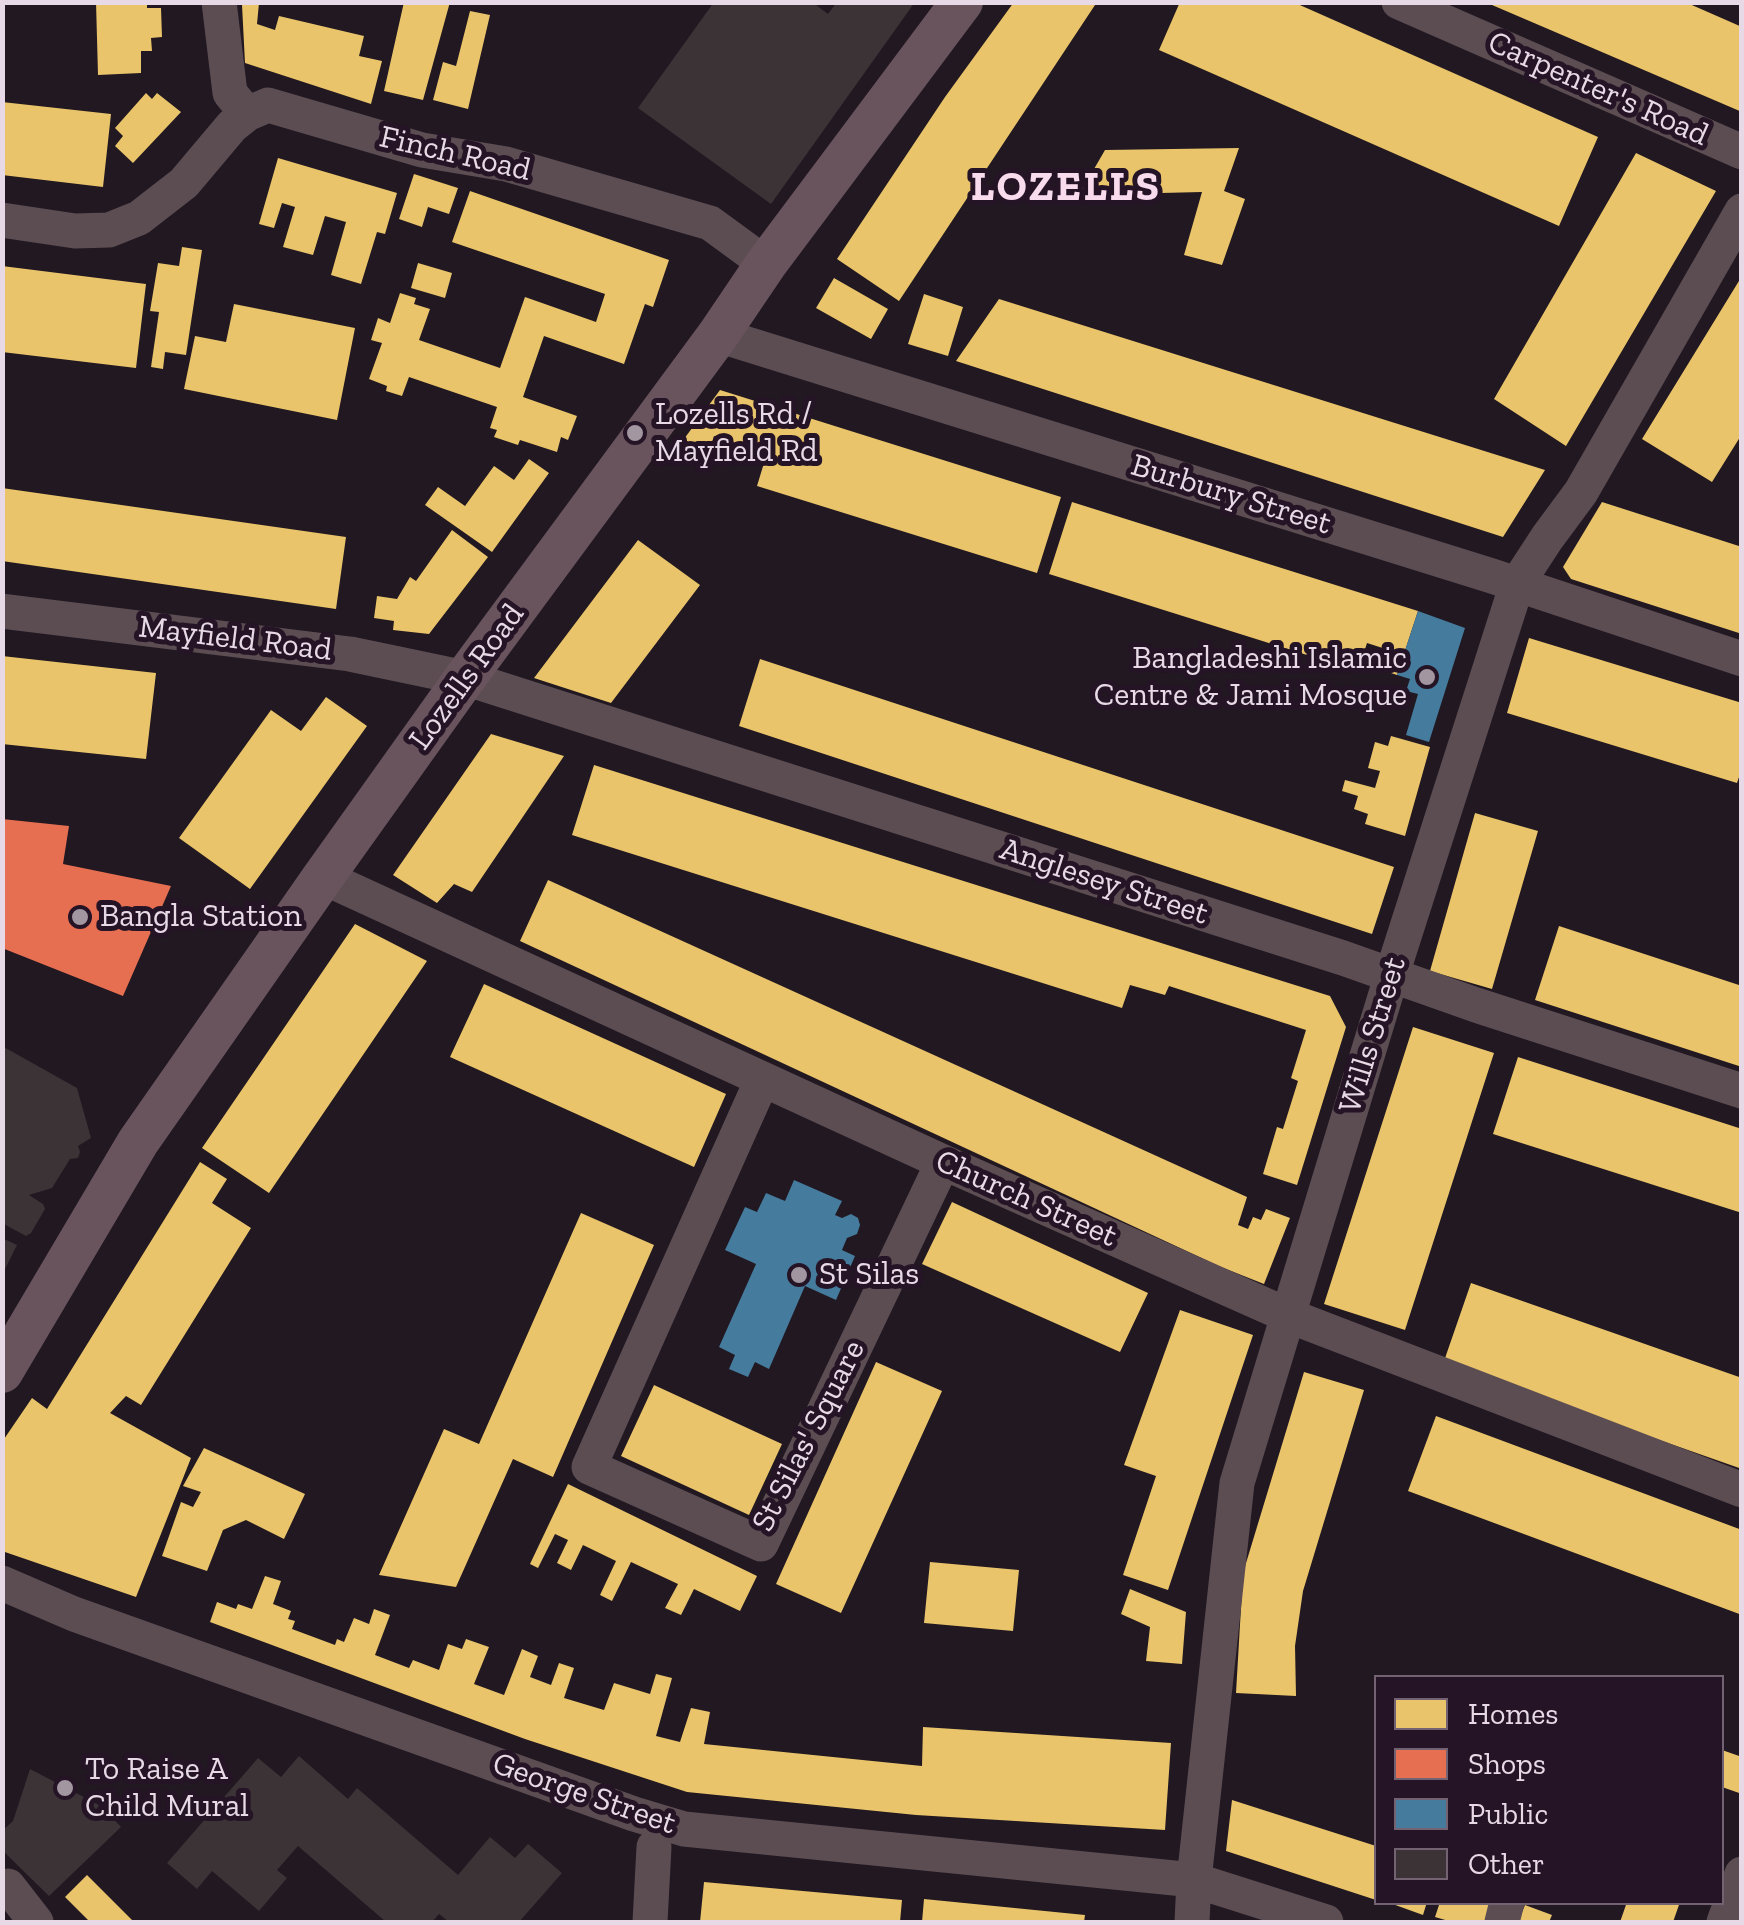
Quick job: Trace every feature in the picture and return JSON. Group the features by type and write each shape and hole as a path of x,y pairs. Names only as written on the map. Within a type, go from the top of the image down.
{"main road":[{"name":"Lozells Road","path":"2,1372 138,1142 323,877 766,264 962,2"}],"street":[{"path":"2,220 75,230 109,230 140,218 184,183 247,114 230,92 219,2"},
{"name":"Carpenter's Road","path":"1399,2 1742,152"},
{"name":"Finch Road","path":"247,114 268,104 422,150 543,174 710,223 766,264"},
{"name":"Wills Street","path":"1192,1922 1237,1483 1516,584 1582,492 1742,211"},
{"name":"Burbury Street","path":"718,335 1516,584 1742,659"},
{"name":"Mayfield Road","path":"2,610 350,654 465,678"},
{"name":"Anglesey Street","path":"465,678 1392,974 1742,1091"},
{"name":"Church Street","path":"323,877 1287,1316 1742,1490"},
{"name":"St Silas' Square","path":"762,1080 589,1467 761,1544 943,1162"},
{"name":"George Street","path":"2,1583 74,1614 684,1828 1194,1880 1326,1922"},
{"path":"650,1922 654,1847"},
{"path":"1724,1922 1742,1874"},
{"path":"8,1886 36,1922"}],"building: Homes":[{"path":"96,2 147,2 147,8 161,8 162,37 151,38 152,51 141,51 141,73 98,75"},
{"path":"404,2 450,2 423,100 384,91"},
{"path":"1014,2 1097,2 899,301 837,259"},
{"path":"1180,2 1293,2 1598,137 1559,226 1159,50"},
{"path":"1485,2 1685,2 1742,27 1742,112"},
{"path":"259,3 257,24 275,30 279,16 364,36 359,56 382,61 371,104 245,63 242,5"},
{"path":"470,11 490,15 468,109 433,100 443,62 456,66"},
{"path":"146,93 152,99 157,93 181,112 133,163 115,146 123,136 115,128"},
{"path":"2,102 111,114 103,187 2,175"},
{"path":"1239,148 1224,191 1245,199 1222,265 1184,255 1202,192 1079,195 1105,150"},
{"path":"1636,153 1716,191 1566,446 1494,399"},
{"path":"278,158 397,193 385,234 377,232 361,284 331,275 346,222 325,216 313,255 283,247 295,207 282,203 274,228 259,224"},
{"path":"414,174 458,188 449,214 428,207 422,227 399,219"},
{"path":"470,191 669,260 653,307 645,304 624,364 544,336 523,397 577,416 568,440 561,437 557,452 520,440 518,445 494,437 497,430 490,428 497,407 409,377 402,396 369,379 382,343 371,340 378,318 390,323 400,293 416,298 414,304 430,309 419,340 500,368 525,297 596,322 605,294 452,242"},
{"path":"182,247 202,250 186,355 165,352 163,369 151,367 159,312 150,311 158,263 179,266"},
{"path":"418,263 452,273 445,298 411,288"},
{"path":"2,266 146,284 136,368 2,352"},
{"path":"1742,276 1742,434 1712,482 1642,439"},
{"path":"834,278 888,309 871,339 816,308"},
{"path":"924,294 963,307 948,356 908,344"},
{"path":"999,299 1545,470 1503,537 956,361"},
{"path":"234,304 355,328 337,420 184,389 195,336 226,342"},
{"path":"720,390 1061,497 1037,573 757,486 767,453 714,436 708,455 684,439"},
{"path":"529,459 549,473 492,552 425,505 438,487 465,506 494,466 514,480"},
{"path":"2,488 346,537 336,609 2,561"},
{"path":"1072,502 1418,611 1397,675 1385,671 1392,651 1367,643 1358,671 1049,574"},
{"path":"1602,502 1742,547 1742,634 1571,579 1563,567"},
{"path":"452,530 488,557 429,634 393,630 394,621 374,618 377,596 397,599 410,577 416,581"},
{"path":"638,540 700,585 611,703 534,678"},
{"path":"1529,638 1742,703 1742,768 1737,783 1507,713"},
{"path":"2,656 156,673 146,759 2,744"},
{"path":"760,659 1394,867 1372,934 739,726"},
{"path":"326,697 367,726 250,889 179,838 271,710 301,731"},
{"path":"491,734 564,756 472,892 454,884 437,903 393,875"},
{"path":"1391,736 1430,747 1405,836 1365,824 1368,814 1354,809 1358,796 1342,791 1345,780 1375,788 1380,771 1368,768 1375,742 1388,746"},
{"path":"594,765 1330,996 1346,1027 1297,1185 1263,1174 1277,1127 1283,1129 1298,1081 1291,1078 1306,1030 1169,986 1165,995 1130,985 1122,1008 572,835"},
{"path":"1475,813 1538,831 1492,989 1430,971"},
{"path":"548,880 1247,1197 1238,1225 1248,1229 1253,1217 1261,1220 1266,1209 1290,1218 1264,1284 520,941"},
{"path":"355,924 427,961 269,1193 202,1148"},
{"path":"1559,926 1742,986 1742,1067 1535,1000"},
{"path":"484,984 726,1094 694,1167 450,1057"},
{"path":"1413,1027 1494,1053 1405,1330 1324,1304"},
{"path":"1518,1057 1742,1129 1742,1213 1493,1134"},
{"path":"200,1162 227,1179 212,1203 251,1228 141,1405 126,1396 110,1413 191,1458 136,1597 2,1551 2,1442 32,1398 47,1409"},
{"path":"952,1202 1148,1293 1120,1352 922,1264"},
{"path":"581,1213 654,1245 553,1477 513,1459 456,1587 379,1575 444,1429 479,1444"},
{"path":"1471,1283 1742,1378 1742,1469 1443,1364"},
{"path":"1180,1310 1253,1335 1168,1590 1123,1575 1156,1476 1124,1465"},
{"path":"876,1362 942,1391 841,1613 776,1584"},
{"path":"1304,1372 1364,1390 1303,1591 1295,1646 1296,1696 1236,1693 1243,1573"},
{"path":"654,1385 782,1444 749,1515 621,1456"},
{"path":"1436,1416 1742,1530 1742,1615 1408,1491"},
{"path":"204,1448 305,1494 284,1539 246,1520 223,1530 207,1571 162,1556 181,1502 193,1507 201,1492 183,1486"},
{"path":"568,1484 757,1576 740,1611 694,1589 681,1615 665,1608 678,1584 631,1562 612,1601 600,1595 616,1561 583,1545 571,1570 557,1563 568,1540 555,1534 538,1568 530,1564"},
{"path":"930,1562 1019,1570 1013,1631 924,1623"},
{"path":"265,1576 281,1581 273,1604 291,1611 288,1619 295,1621 292,1629 335,1645 337,1639 344,1642 354,1618 369,1624 374,1609 390,1615 375,1655 409,1668 413,1660 439,1670 448,1644 462,1649 466,1639 489,1647 474,1684 504,1695 522,1649 538,1656 530,1677 551,1685 559,1663 574,1668 564,1698 604,1710 614,1683 650,1694 656,1674 672,1678 656,1736 680,1742 691,1708 710,1712 704,1744 922,1766 923,1727 1171,1743 1165,1830 916,1815 687,1792 525,1739 210,1622 217,1602 236,1609 238,1604 252,1609"},
{"path":"1130,1589 1186,1612 1182,1664 1146,1661 1150,1627 1121,1614"},
{"path":"1724,1751 1742,1757 1742,1794 1724,1788"},
{"path":"1232,1800 1374,1845 1374,1899 1226,1851"},
{"path":"87,1875 134,1922 90,1922 65,1897"},
{"path":"704,1882 902,1900 900,1922 700,1922"},
{"path":"924,1899 1085,1915 1084,1922 922,1922"},
{"path":"1395,1905 1426,1905 1423,1915"},
{"path":"1439,1905 1492,1905 1486,1922 1452,1922 1435,1917"},
{"path":"1525,1905 1552,1915 1549,1922 1518,1922"},
{"path":"1626,1905 1679,1905 1673,1922 1620,1922"}],"building: Shops":[{"name":"Bangla Station","path":"2,819 69,826 63,864 171,886 123,996 2,948"}],"building: Public":[{"name":"Bangladeshi Islamic Centre & Jami Mosque","path":"1418,611 1465,628 1429,742 1406,735 1418,694 1406,691 1410,679 1397,675"},
{"name":"St Silas","path":"794,1180 842,1201 835,1215 842,1218 851,1214 858,1218 857,1234 847,1238 842,1250 855,1256 836,1300 805,1286 769,1369 755,1362 748,1377 729,1369 735,1355 719,1347 756,1264 725,1250 745,1207 757,1212 766,1193 785,1201"}],"building: Other":[{"path":"714,2 812,2 828,14 837,2 915,2 771,204 638,108"},
{"path":"2,1046 77,1088 91,1138 78,1146 78,1158 70,1159 52,1188 29,1195 45,1209 26,1236 2,1223"},
{"path":"2,1238 17,1245 2,1275"},
{"path":"299,1756 348,1799 357,1788 458,1875 490,1837 515,1858 528,1844 562,1873 519,1922 449,1922 439,1914 432,1922 386,1922 298,1846 277,1870 287,1878 259,1911 212,1871 197,1889 167,1863 258,1758 281,1777"},
{"path":"30,1769 101,1806 121,1827 49,1896 2,1850 2,1831 13,1821"}],"place":[{"name":"Lozells Rd / Mayfield Rd","path":"635,433"},
{"name":"Bangladeshi Islamic Centre & Jami Mosque","path":"1427,677"},
{"name":"Bangla Station","path":"80,917"},
{"name":"St Silas","path":"799,1275"},
{"name":"To Raise A Child Mural","path":"65,1788"}],"district":[{"name":"LOZELLS","path":"1066,188"}]}
